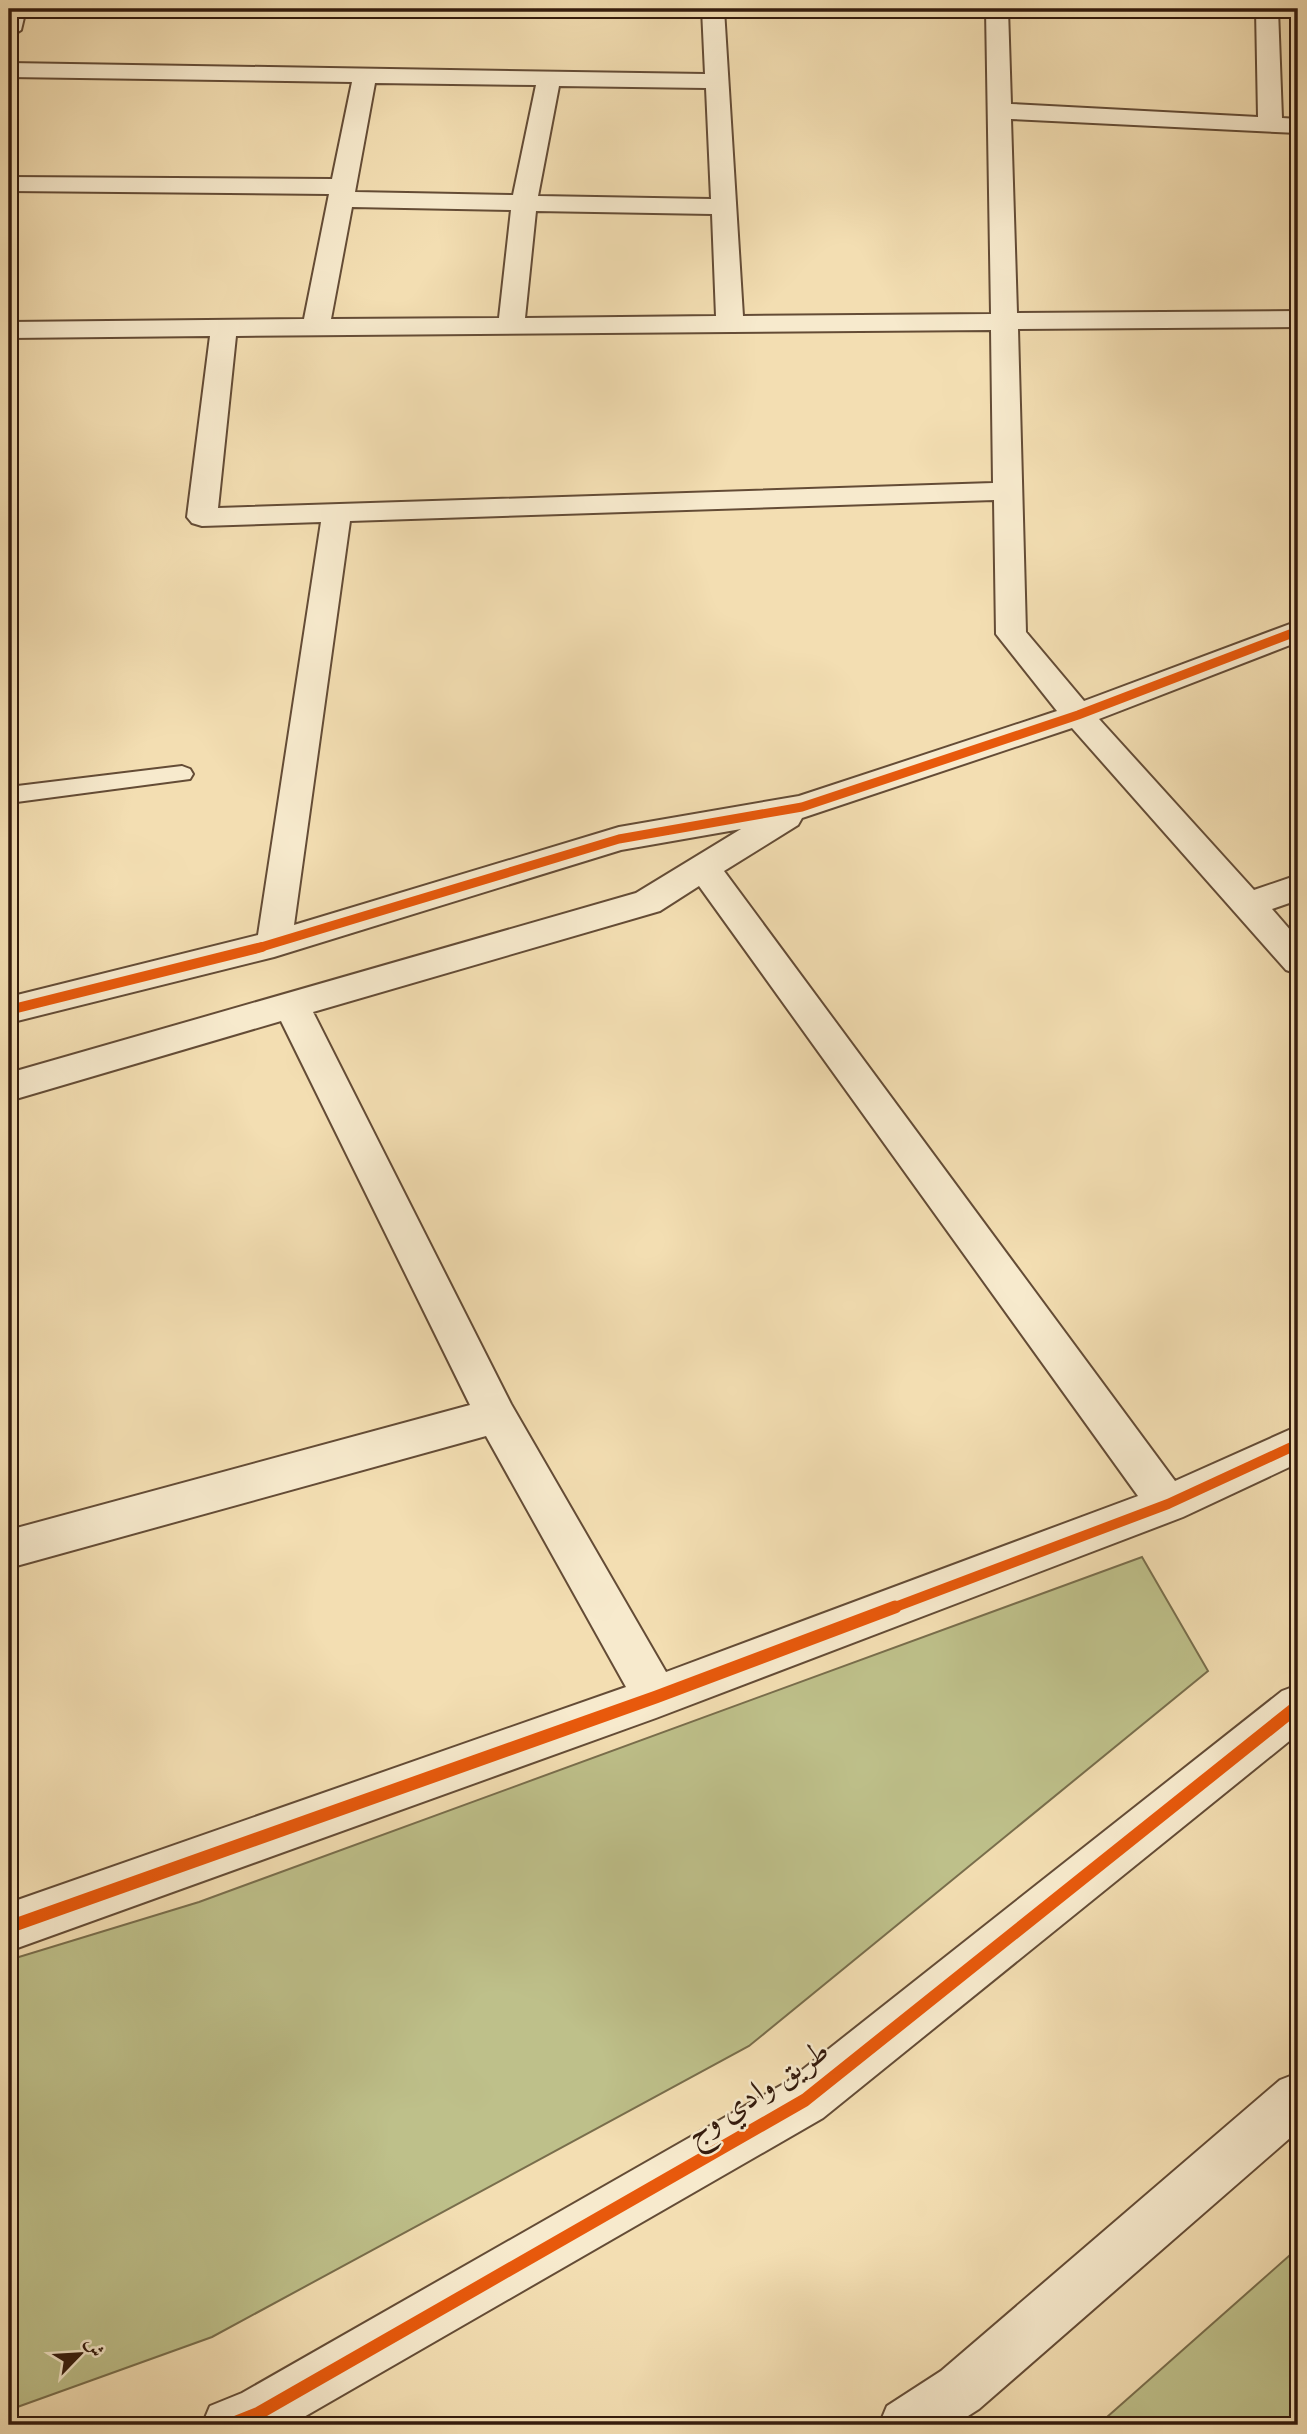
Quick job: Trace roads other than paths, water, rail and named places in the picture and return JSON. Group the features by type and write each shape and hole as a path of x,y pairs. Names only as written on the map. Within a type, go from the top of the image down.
{"street":[{"path":"713,9 730,323"},
{"path":"997,9 1011,634 1078,715 1250,904 1298,961"},
{"path":"1267,9 1270,124"},
{"path":"9,70 717,81"},
{"path":"316,327 365,76"},
{"path":"511,325 524,203 549,79"},
{"path":"999,111 1298,125"},
{"path":"9,184 342,193 524,203 724,207"},
{"path":"9,330 1298,319"},
{"path":"224,327 202,517 1008,491"},
{"path":"274,944 337,513"},
{"path":"9,1010 274,944 619,839 802,807 1078,715 1298,631"},
{"path":"9,1087 648,902 802,807"},
{"path":"704,867 1168,1504"},
{"path":"1250,904 1298,887"},
{"path":"292,1004 496,1416 656,1697"},
{"path":"9,1549 496,1416"},
{"path":"9,1927 656,1697 1168,1504 1298,1444"},
{"name":"طريق وادي وج","path":"229,2425 259,2413 805,2101 1298,1706"},
{"path":"906,2425 960,2390 1298,2098"}],"lane":[{"path":"13,30 18,9"},
{"path":"9,794 182,774"}]}
